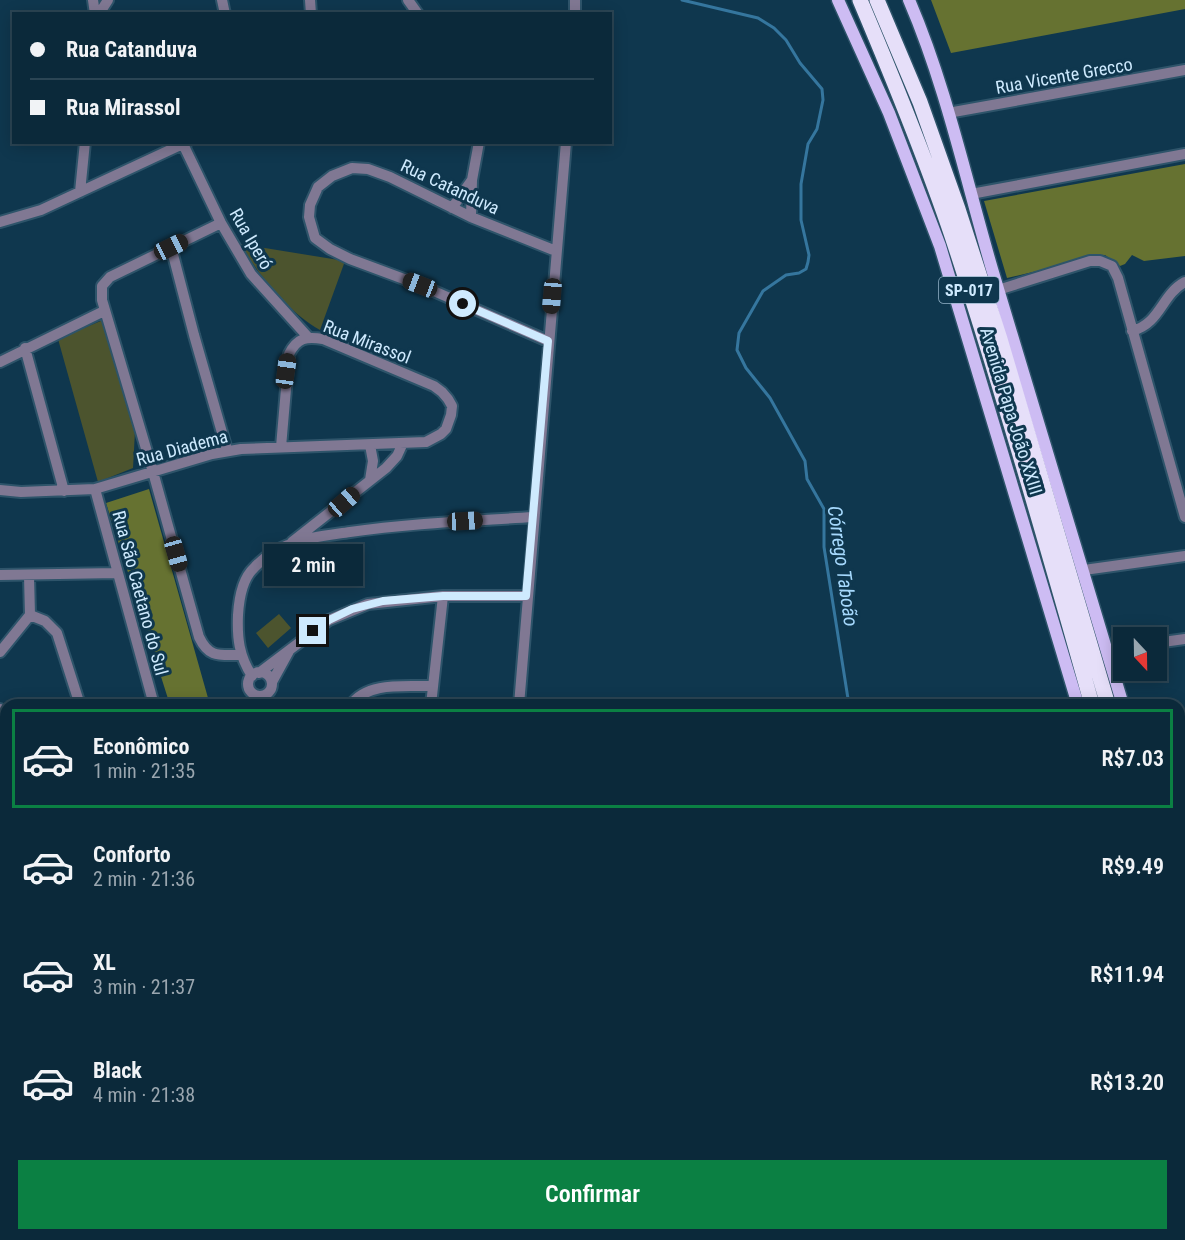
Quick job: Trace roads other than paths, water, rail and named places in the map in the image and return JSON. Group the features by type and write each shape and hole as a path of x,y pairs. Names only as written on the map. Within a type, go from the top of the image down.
{"highway":[{"path":"852,0 869,37 891,73"},
{"name":"Avenida Papa João XXIII","path":"860,0 891,73 955,246 1065,584 1106,699"},
{"name":"Avenida Papa João XXIII","path":"878,0 942,160 974,257 1065,584 1091,699"},
{"path":"889,0 903,40 906,69"}],"main road":[{"name":"Avenida Papa João XXIII","path":"838,0 889,113 940,246 1076,699"},
{"name":"Avenida Papa João XXIII","path":"909,0 930,55 948,113 998,290 1121,699"}],"street":[{"path":"99,12 108,0"},
{"name":"Rua Vicente Grecco","path":"948,113 1185,70"},
{"path":"80,192 85,144"},
{"path":"0,222 41,210 183,144"},
{"name":"Rua Iperó","path":"185,144 221,222 250,274 308,337"},
{"path":"471,217 472,180 479,144"},
{"path":"519,699 526,596 566,144"},
{"path":"971,194 1185,154"},
{"name":"Rua Catanduva","path":"548,341 420,285 338,254 315,238 309,217 310,205 318,188 332,176 351,168 377,171 471,217 556,250"},
{"path":"452,208 472,180"},
{"path":"221,222 104,281 101,292 104,311 203,645 213,654 240,655"},
{"path":"171,247 227,450"},
{"path":"998,290 1090,261 1103,262 1112,266 1185,517"},
{"path":"1132,330 1149,324 1175,290 1185,282"},
{"path":"0,362 104,311"},
{"name":"Rua Mirassol","path":"281,447 289,354 293,345 308,337 323,339 434,386 442,392 452,406 450,422 446,429 435,439 426,442 403,443"},
{"path":"25,348 64,491"},
{"path":"270,688 268,676 255,674 240,655 237,634 238,611 244,583 252,569 270,554 289,544 370,480 397,456 403,443"},
{"name":"Rua Diadema","path":"2,487 21,492 95,489 227,450 403,443"},
{"path":"370,445 373,461 370,480"},
{"name":"Rua São Caetano do Sul","path":"95,489 152,699"},
{"path":"289,544 325,535 366,530 533,517"},
{"path":"1084,570 1185,556"},
{"path":"0,575 117,573"},
{"path":"0,652 30,615 29,576"},
{"path":"252,699 248,682 255,674 329,620 352,609 383,601 443,596 526,596"},
{"path":"431,699 443,596"},
{"path":"30,615 45,621 57,633 78,699"},
{"path":"1167,641 1185,639"},
{"path":"1107,650 1113,649"},
{"path":"267,699 270,688 289,650"},
{"path":"355,699 377,689 432,686"},
{"path":"249,690 258,696 270,688"}],"waterway":[{"name":"Córrego Taboão","path":"682,0 758,18 774,28 786,40 800,63 822,89 823,100 817,129 808,144 801,184 801,220 809,255 806,269 799,273 786,275 763,291 739,333 737,350 746,368 770,398 805,461 807,479 824,509 824,547 848,699"}]}
